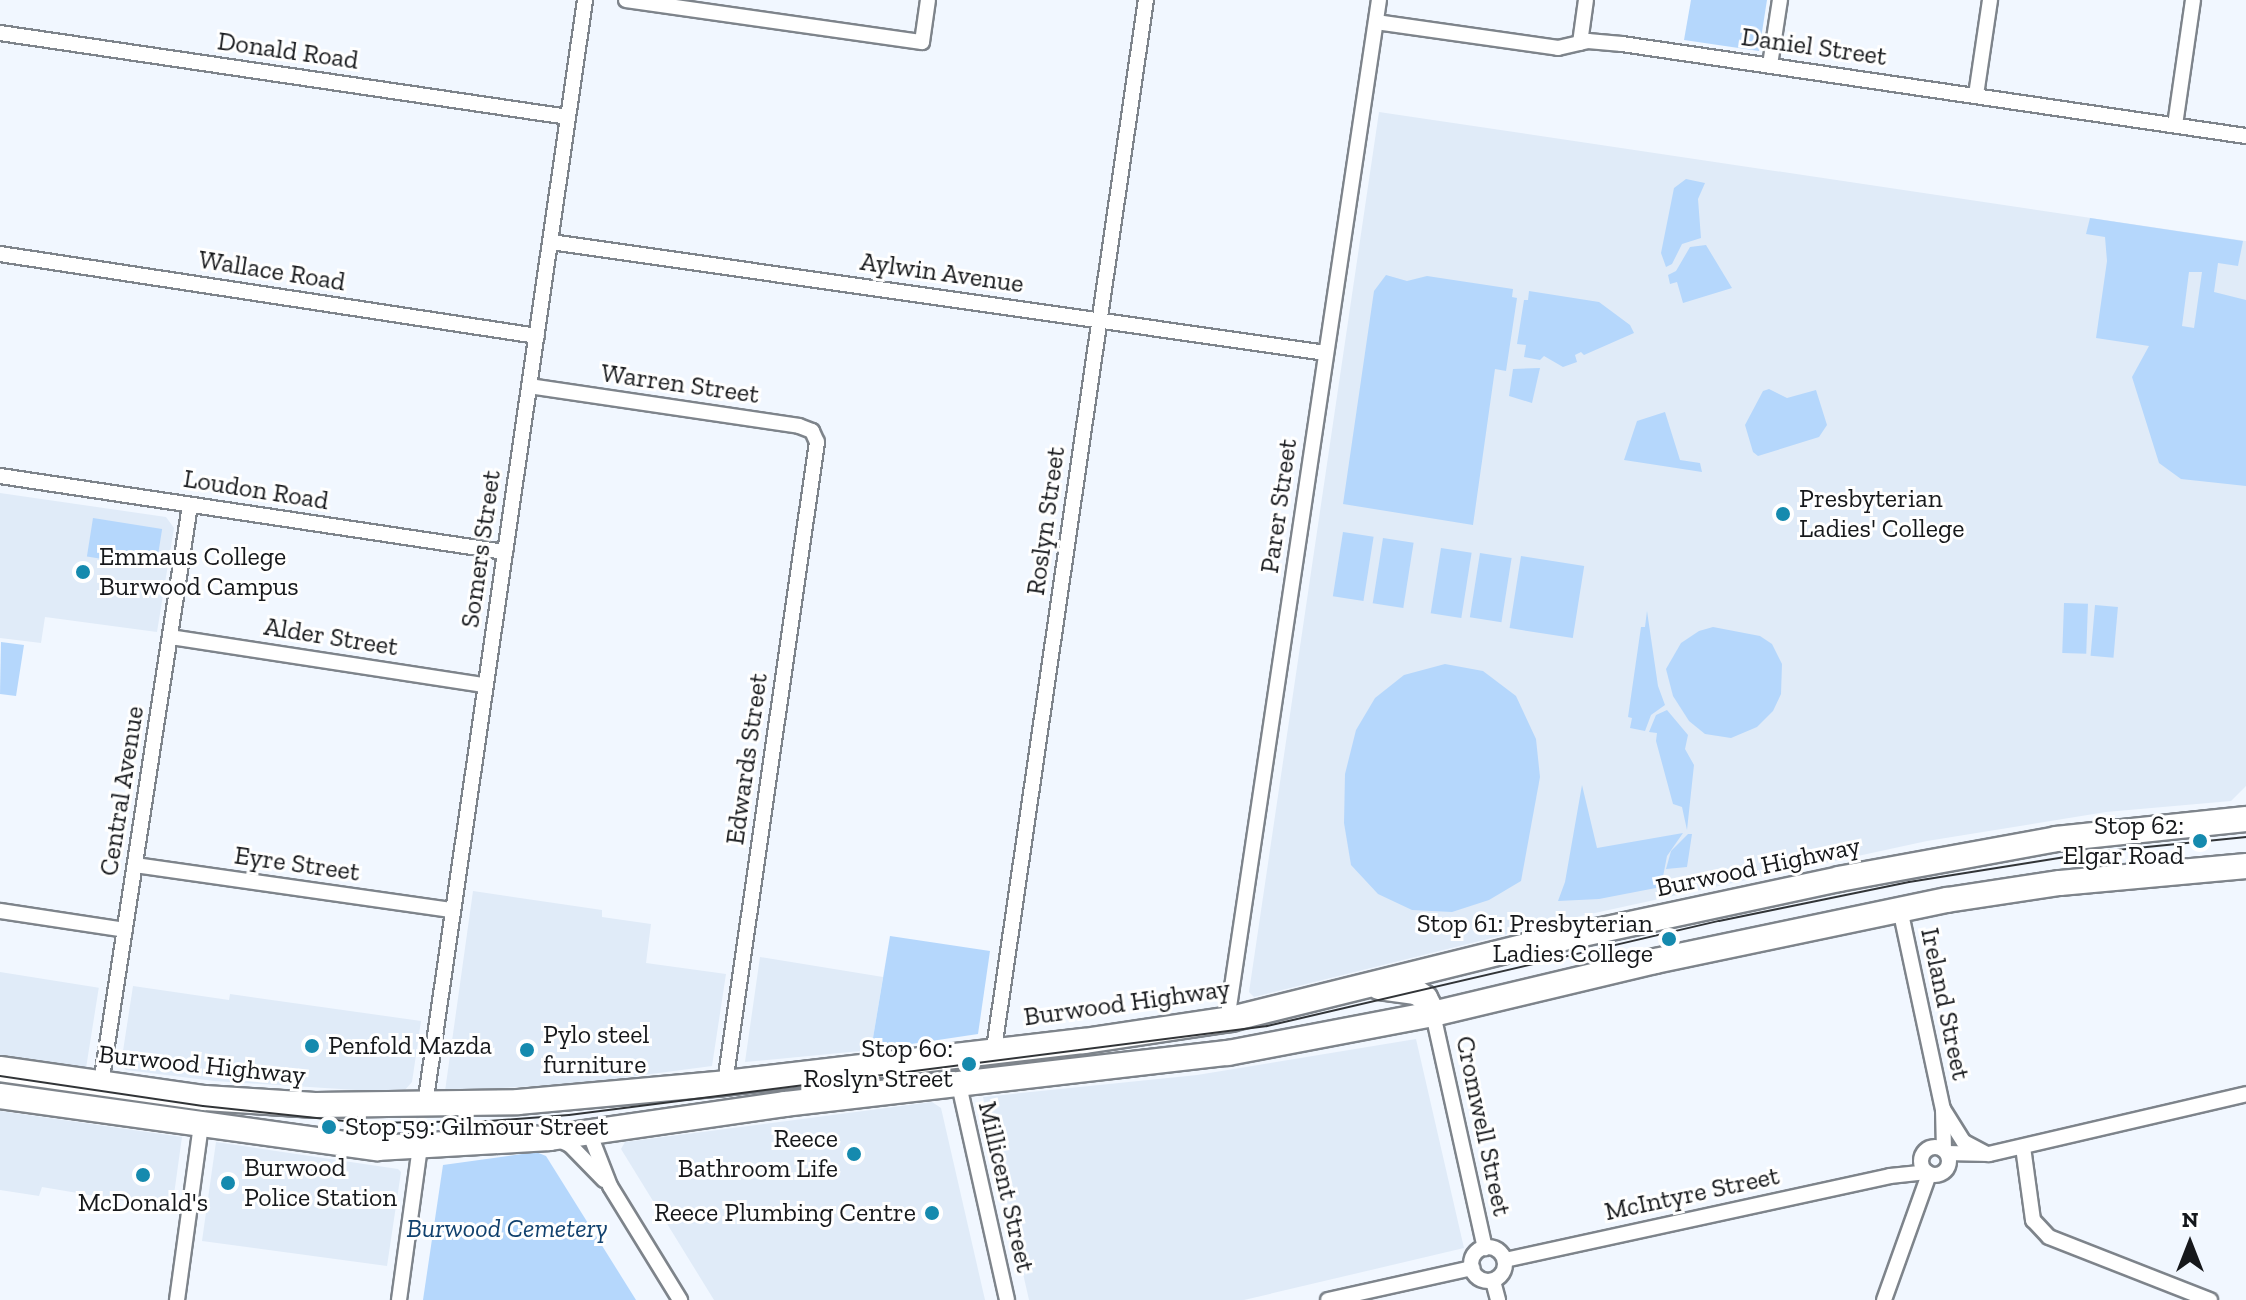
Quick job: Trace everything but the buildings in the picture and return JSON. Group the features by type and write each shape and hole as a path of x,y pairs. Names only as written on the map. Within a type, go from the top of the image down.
{"highway":[{"name":"Burwood Highway","path":"0,1069 205,1098 315,1105 518,1102 725,1083 994,1049 1084,1041 1231,1019 1626,923 1916,863 2121,830 2246,819"},
{"path":"0,1096 354,1146 420,1147 550,1138 721,1113 1228,1053 1433,1014 1646,963 1900,909 2060,883 2246,866"},
{"path":"1353,988 1397,987 1416,992 1425,998 1433,1014"},
{"path":"1228,1053 1231,1019"},
{"path":"721,1113 725,1083"},
{"path":"96,1110 101,1084"},
{"path":"201,1125 205,1098"},
{"path":"518,1102 569,1115 589,1132"},
{"path":"420,1147 425,1105"}],"street":[{"name":"Somers Street","path":"425,1105 585,0"},
{"path":"626,0 922,42 928,0"},
{"name":"Roslyn Street","path":"994,1049 1146,0"},
{"name":"Parer Street","path":"1231,1019 1232,991 1379,0"},
{"path":"1580,43 1586,0"},
{"path":"1770,65 1780,0"},
{"path":"1976,95 1990,0"},
{"path":"2175,125 2193,0"},
{"name":"Daniel Street","path":"1376,22 1558,48 1580,43 1622,44 2246,136"},
{"name":"Donald Road","path":"0,33 568,117"},
{"name":"Aylwin Avenue","path":"551,242 1326,353"},
{"name":"Wallace Road","path":"0,254 537,336"},
{"name":"Warren Street","path":"529,386 799,426 812,431 817,442"},
{"name":"Edwards Street","path":"725,1083 817,442"},
{"name":"Loudon Road","path":"0,476 505,552"},
{"name":"Central Avenue","path":"101,1084 190,505"},
{"name":"Alder Street","path":"170,637 485,685"},
{"name":"Eyre Street","path":"135,865 453,910"},
{"name":"Ireland Street","path":"1884,1300 1937,1162 1943,1109 1900,909"},
{"path":"0,911 125,930"},
{"name":"Cromwell Street","path":"1433,1014 1485,1248"},
{"name":"Millicent Street","path":"959,1085 1007,1300"},
{"path":"1937,1162 2023,1147 2246,1094"},
{"path":"1943,1109 1964,1142 1982,1155"},
{"path":"177,1300 201,1125"},
{"path":"589,1132 610,1186 680,1300"},
{"path":"550,1138 570,1145 610,1186"},
{"path":"399,1300 420,1147"},
{"path":"2023,1147 2033,1220 2049,1237 2210,1300"},
{"name":"Ireland Street","path":"1914,1221 1917,1200 1937,1162"},
{"name":"McIntyre Street","path":"1505,1260 1890,1176 1937,1162"},
{"path":"1890,1176 1907,1183 1917,1200"},
{"path":"1485,1248 1497,1249 1505,1260 1504,1272 1493,1281 1481,1280 1472,1268 1473,1256 1485,1248"},
{"path":"1328,1300 1472,1268"},
{"path":"1493,1281 1498,1300"}],"shaded area":[{"name":"Presbyterian Ladies' College","path":"1379,112 2246,241 2246,786 2231,801 2106,812 1927,841 1581,916 1254,997 1249,992"},
{"name":"Emmaus College Burwood Campus","path":"0,493 166,517 174,528 157,632 45,617 41,643 0,638"},
{"path":"473,891 602,910 602,917 651,924 646,963 726,974 712,1066 575,1084 445,1091"},
{"path":"760,957 883,977 871,1050 745,1062"},
{"path":"0,972 99,988 86,1071 0,1057"},
{"path":"133,986 229,1000 230,994 421,1021 412,1082 404,1091 372,1091 214,1081 126,1070 121,1064"},
{"path":"1416,1039 1464,1248 1244,1300 1029,1300 983,1097 1197,1075"},
{"path":"932,1102 941,1108 985,1300 714,1300 621,1149 625,1142"},
{"path":"0,1111 182,1137 172,1209 42,1187 39,1196 0,1190"},
{"path":"216,1142 398,1169 401,1172 387,1266 202,1241"}],"green space":[{"path":"1691,0 1767,0 1759,51 1684,40"},
{"path":"1686,179 1705,183 1698,199 1701,238 1682,244 1672,264 1666,267 1661,253 1674,188"},
{"path":"2090,218 2243,241 2238,266 2218,263 2214,292 2246,300 2246,486 2181,479 2159,463 2132,377 2149,346 2096,338 2107,261 2105,237 2086,234","holes":["2189,272 2202,272 2194,328 2182,326"]},
{"path":"1706,245 1732,288 1683,303 1677,282 1670,284 1668,275 1676,271 1690,247"},
{"path":"1386,275 1407,281 1427,276 1513,289 1512,297 1517,298 1506,371 1495,369 1473,525 1343,504 1374,291"},
{"path":"1529,291 1599,302 1630,325 1634,333 1584,355 1581,352 1575,355 1577,362 1563,367 1544,356 1540,360 1524,357 1526,345 1517,344 1524,300 1528,300"},
{"path":"1540,368 1532,403 1509,396 1513,369"},
{"path":"1769,389 1787,398 1816,390 1827,425 1819,437 1758,456 1753,452 1745,425 1763,391"},
{"path":"1665,412 1680,460 1700,463 1702,472 1624,460 1637,421"},
{"path":"93,518 162,529 156,567 87,557"},
{"path":"1343,532 1374,537 1363,601 1333,596"},
{"path":"1383,538 1414,543 1403,608 1373,603"},
{"path":"1441,548 1472,553 1461,618 1431,613"},
{"path":"1480,553 1512,558 1501,622 1470,617"},
{"path":"1521,556 1584,566 1573,638 1510,628"},
{"path":"2064,603 2088,604 2086,654 2062,653"},
{"path":"2095,605 2118,607 2113,658 2091,656"},
{"path":"1647,611 1658,686 1665,705 1651,715 1645,731 1630,728 1632,718 1628,717 1641,627 1645,627"},
{"path":"1713,627 1760,636 1772,644 1782,664 1781,694 1773,711 1757,727 1731,738 1705,734 1689,721 1673,696 1666,669 1681,643 1699,631"},
{"path":"1,642 24,645 16,696 0,694"},
{"path":"1445,664 1483,671 1516,696 1536,739 1540,777 1521,881 1489,900 1452,912 1412,910 1378,894 1351,865 1344,823 1345,774 1356,730 1375,698 1404,675"},
{"path":"1667,710 1688,735 1685,749 1694,765 1687,830 1682,807 1673,804 1656,741 1657,733 1649,732 1656,715"},
{"path":"1582,785 1597,848 1683,833 1667,856 1661,887 1599,899 1558,901 1565,882"},
{"path":"1688,834 1692,834 1687,867 1666,869 1671,851"},
{"path":"890,936 990,951 978,1034 871,1050"},
{"name":"Burwood Cemetery","path":"536,1152 546,1156 636,1300 423,1300 443,1165"}],"tram line":[{"path":"0,1076 203,1106 366,1123 489,1121 569,1115 1267,1026 1719,921 1909,882 2097,852 2246,837"}],"place":[{"name":"Presbyterian Ladies' College","path":"1783,514"},
{"name":"Emmaus College Burwood Campus","path":"83,572"},
{"name":"Stop 62: Elgar Road","path":"2200,841"},
{"name":"Stop 61: Presbyterian Ladies College","path":"1669,939"},
{"name":"Penfold Mazda","path":"312,1046"},
{"name":"Pylo steel furniture","path":"527,1050"},
{"name":"Stop 60: Roslyn Street","path":"969,1064"},
{"name":"Stop 59: Gilmour Street","path":"329,1127"},
{"name":"Reece Bathroom Life","path":"854,1154"},
{"name":"McDonald's","path":"143,1175"},
{"name":"Burwood Police Station","path":"228,1183"},
{"name":"Reece Plumbing Centre","path":"932,1213"}]}
